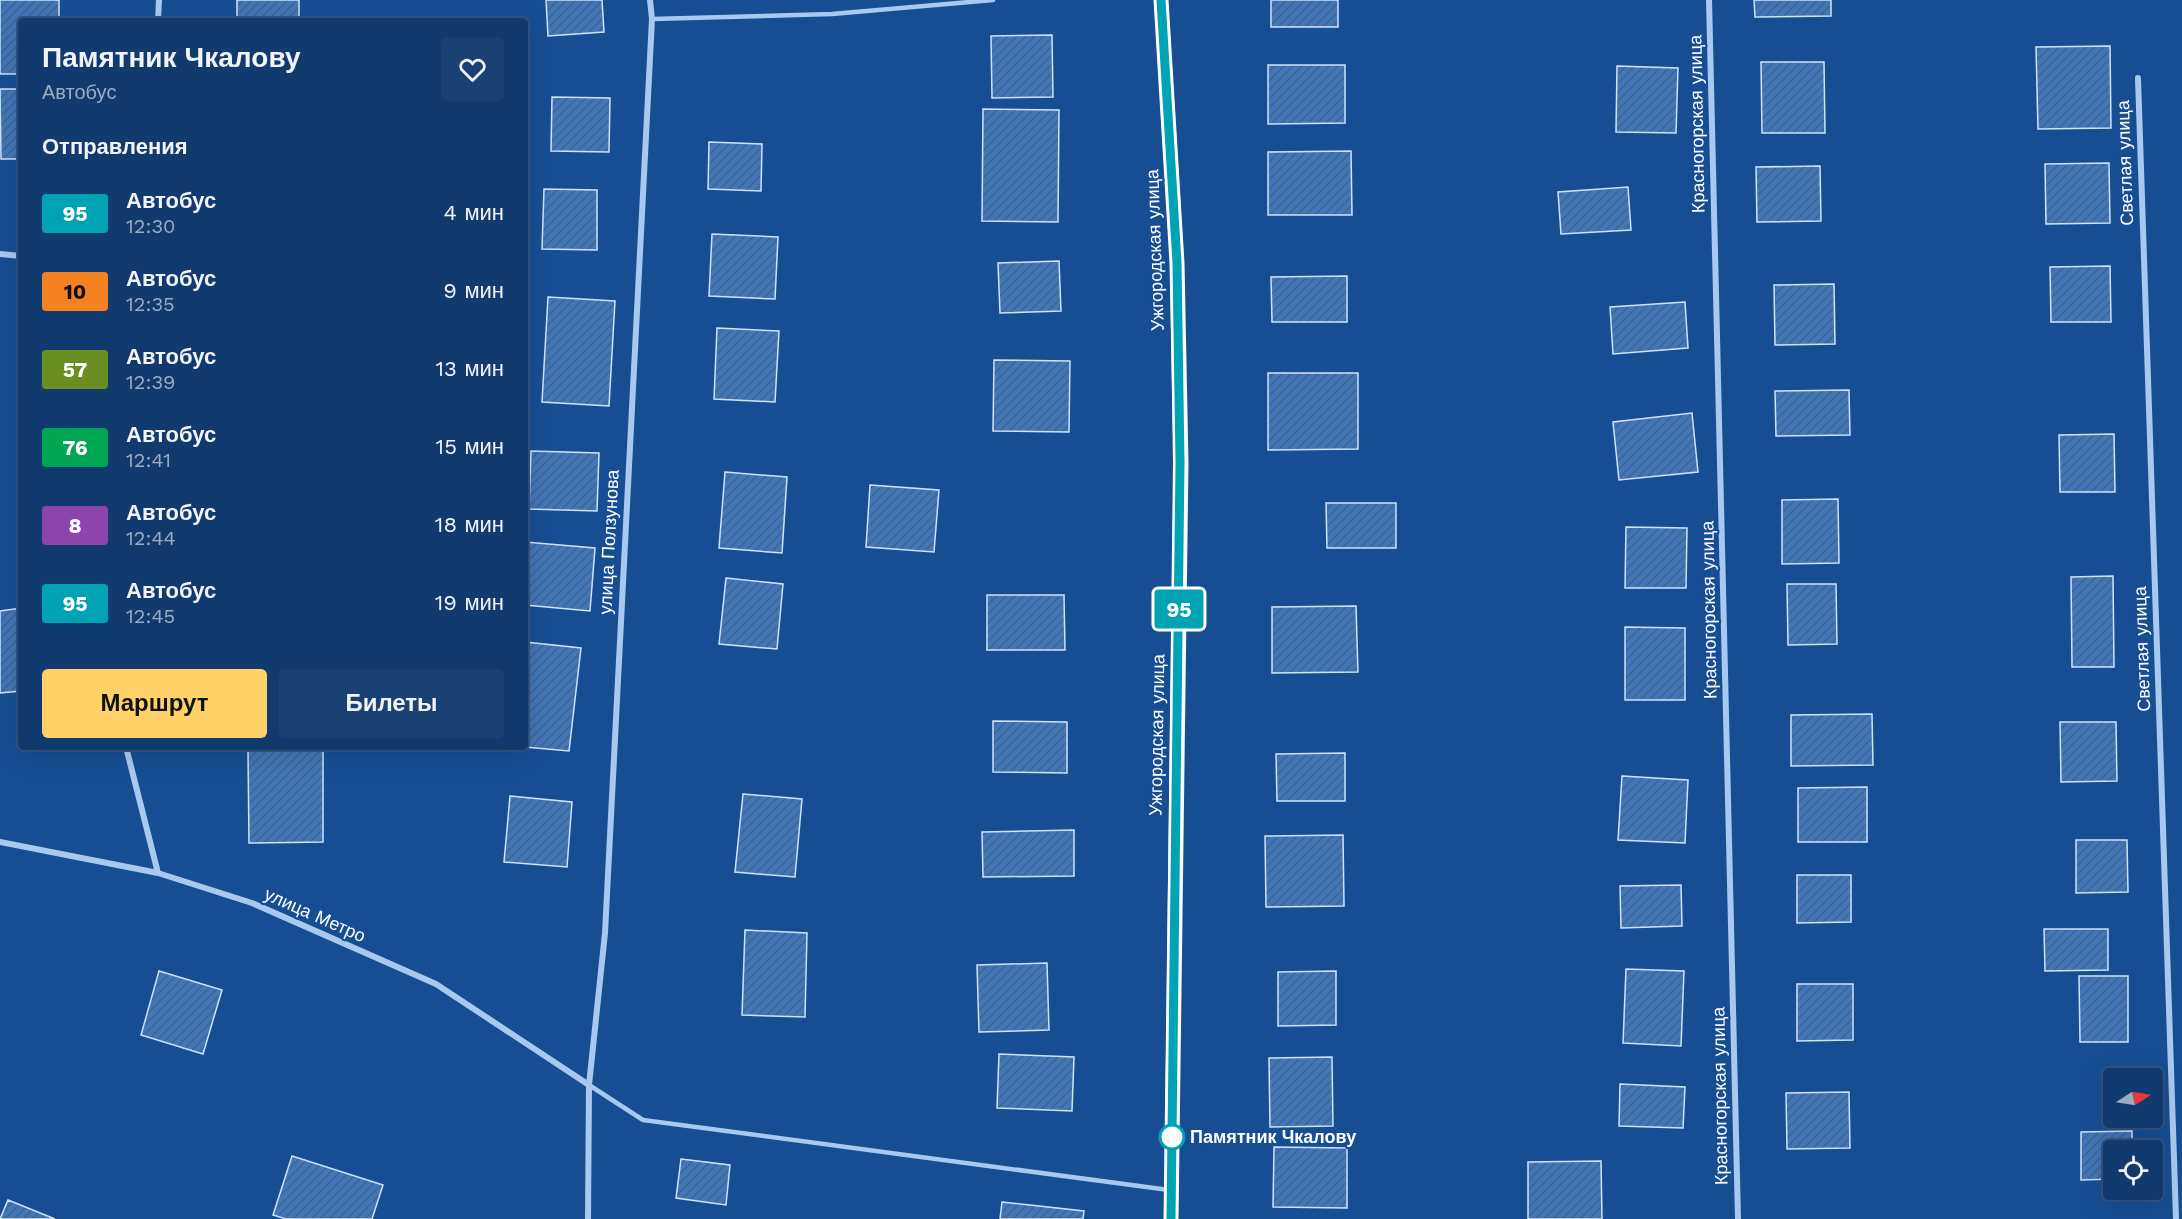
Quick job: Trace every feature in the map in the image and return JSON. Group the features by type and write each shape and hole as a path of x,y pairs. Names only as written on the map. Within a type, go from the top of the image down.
{"main road":[{"name":"Ужгородская улица","path":"1161,0 1177,263 1180,463 1171,1219"}],"street":[{"path":"158,18 159,0"},
{"name":"улица Ползунова","path":"588,1219 589,1085 605,933 652,19 650,0"},
{"name":"Красногорская улица","path":"1709,0 1738,1219"},
{"name":"Светлая улица","path":"2138,78 2176,1219"},
{"path":"0,254 18,256"},
{"path":"127,750 158,873"},
{"name":"улица Метро","path":"0,842 158,873 252,903 436,984 589,1085"}],"lane":[{"path":"652,19 832,14 993,0"},
{"path":"589,1085 643,1120 1171,1190"}],"building":[{"path":"0,0 59,0 59,18 18,18 18,74 0,74"},
{"path":"237,0 299,0 299,18 237,18"},
{"path":"546,0 602,0 604,32 548,36"},
{"path":"1271,0 1338,0 1338,27 1271,27"},
{"path":"1754,0 1831,0 1831,16 1755,17"},
{"path":"1052,35 1053,97 992,98 991,36"},
{"path":"2110,46 2111,128 2038,129 2036,47"},
{"path":"1761,62 1824,62 1825,133 1762,133"},
{"path":"1268,65 1345,65 1345,123 1268,124"},
{"path":"1617,66 1678,68 1676,133 1616,132"},
{"path":"0,89 18,89 18,159 1,159"},
{"path":"552,97 610,98 609,152 551,151"},
{"path":"983,109 1059,110 1058,222 982,221"},
{"path":"709,142 762,144 761,191 708,189"},
{"path":"1351,151 1352,215 1268,215 1268,152"},
{"path":"2109,163 2110,223 2046,224 2045,164"},
{"path":"1820,166 1821,221 1757,222 1756,167"},
{"path":"1628,187 1631,230 1561,234 1558,192"},
{"path":"544,189 597,190 597,250 542,249"},
{"path":"712,234 778,237 775,299 709,296"},
{"path":"1059,261 1061,311 1000,313 998,263"},
{"path":"2110,266 2111,322 2051,322 2050,267"},
{"path":"1347,276 1347,322 1272,322 1271,277"},
{"path":"1834,284 1835,344 1775,345 1774,285"},
{"path":"548,297 615,301 609,406 542,402"},
{"path":"1685,302 1688,348 1613,354 1610,307"},
{"path":"717,328 779,331 775,402 714,399"},
{"path":"994,360 1070,361 1069,432 993,431"},
{"path":"1268,373 1358,373 1358,449 1268,450"},
{"path":"1849,390 1850,435 1776,436 1775,391"},
{"path":"1692,413 1698,472 1619,480 1613,422"},
{"path":"2114,434 2115,492 2060,492 2059,435"},
{"path":"531,451 599,453 597,511 529,509"},
{"path":"725,472 787,477 782,553 719,548"},
{"path":"870,485 939,490 934,552 866,547"},
{"path":"1838,499 1839,563 1782,564 1782,500"},
{"path":"1326,503 1396,503 1396,548 1327,548"},
{"path":"1626,527 1687,528 1686,588 1625,588"},
{"path":"528,542 595,548 590,611 528,605"},
{"path":"2113,576 2114,667 2072,667 2071,577"},
{"path":"726,578 783,584 777,649 719,644"},
{"path":"1787,584 1836,584 1837,644 1788,645"},
{"path":"987,595 1064,595 1065,650 987,650"},
{"path":"1356,606 1358,672 1272,673 1272,607"},
{"path":"18,608 18,691 0,693 0,611"},
{"path":"1625,627 1685,628 1685,700 1625,700"},
{"path":"528,642 581,648 569,751 528,747"},
{"path":"1872,714 1873,765 1791,766 1791,715"},
{"path":"993,721 1067,722 1067,773 993,772"},
{"path":"2060,722 2116,722 2117,781 2061,782"},
{"path":"323,750 323,842 249,843 248,751"},
{"path":"1345,753 1345,801 1277,801 1276,754"},
{"path":"1622,776 1688,780 1685,843 1618,840"},
{"path":"1867,787 1867,842 1798,842 1798,788"},
{"path":"743,794 802,799 795,877 735,872"},
{"path":"510,796 572,802 567,867 504,862"},
{"path":"1074,830 1074,876 983,877 982,832"},
{"path":"1343,835 1344,906 1266,907 1265,836"},
{"path":"2076,840 2127,840 2128,892 2076,893"},
{"path":"1797,875 1851,875 1851,922 1797,923"},
{"path":"1681,885 1682,926 1621,928 1620,886"},
{"path":"2044,929 2108,929 2108,970 2045,971"},
{"path":"745,930 807,933 805,1017 742,1015"},
{"path":"1047,963 1049,1030 979,1032 977,965"},
{"path":"1626,969 1684,971 1681,1046 1623,1043"},
{"path":"159,971 222,990 203,1054 141,1035"},
{"path":"1336,971 1336,1025 1278,1026 1278,972"},
{"path":"2079,976 2128,976 2128,1042 2080,1042"},
{"path":"1797,984 1853,984 1853,1040 1797,1041"},
{"path":"999,1054 1074,1057 1072,1111 997,1108"},
{"path":"1332,1057 1333,1126 1270,1127 1269,1058"},
{"path":"1620,1084 1685,1087 1683,1128 1619,1126"},
{"path":"1849,1092 1850,1148 1787,1149 1786,1093"},
{"path":"2132,1131 2132,1140 2103,1140 2103,1179 2081,1180 2081,1132"},
{"path":"1274,1147 1347,1148 1347,1208 1273,1207"},
{"path":"292,1156 383,1185 372,1219 286,1219 273,1215"},
{"path":"681,1159 730,1165 726,1205 676,1198"},
{"path":"1601,1161 1602,1219 1528,1219 1528,1162"},
{"path":"8,1200 55,1219 0,1219"},
{"path":"1002,1202 1084,1211 1083,1219 1000,1219"}],"bus line":[{"name":"95","path":"1161,0 1177,263 1180,463 1171,1219"}],"place":[{"name":"Памятник Чкалову","path":"1172,1137"}]}
